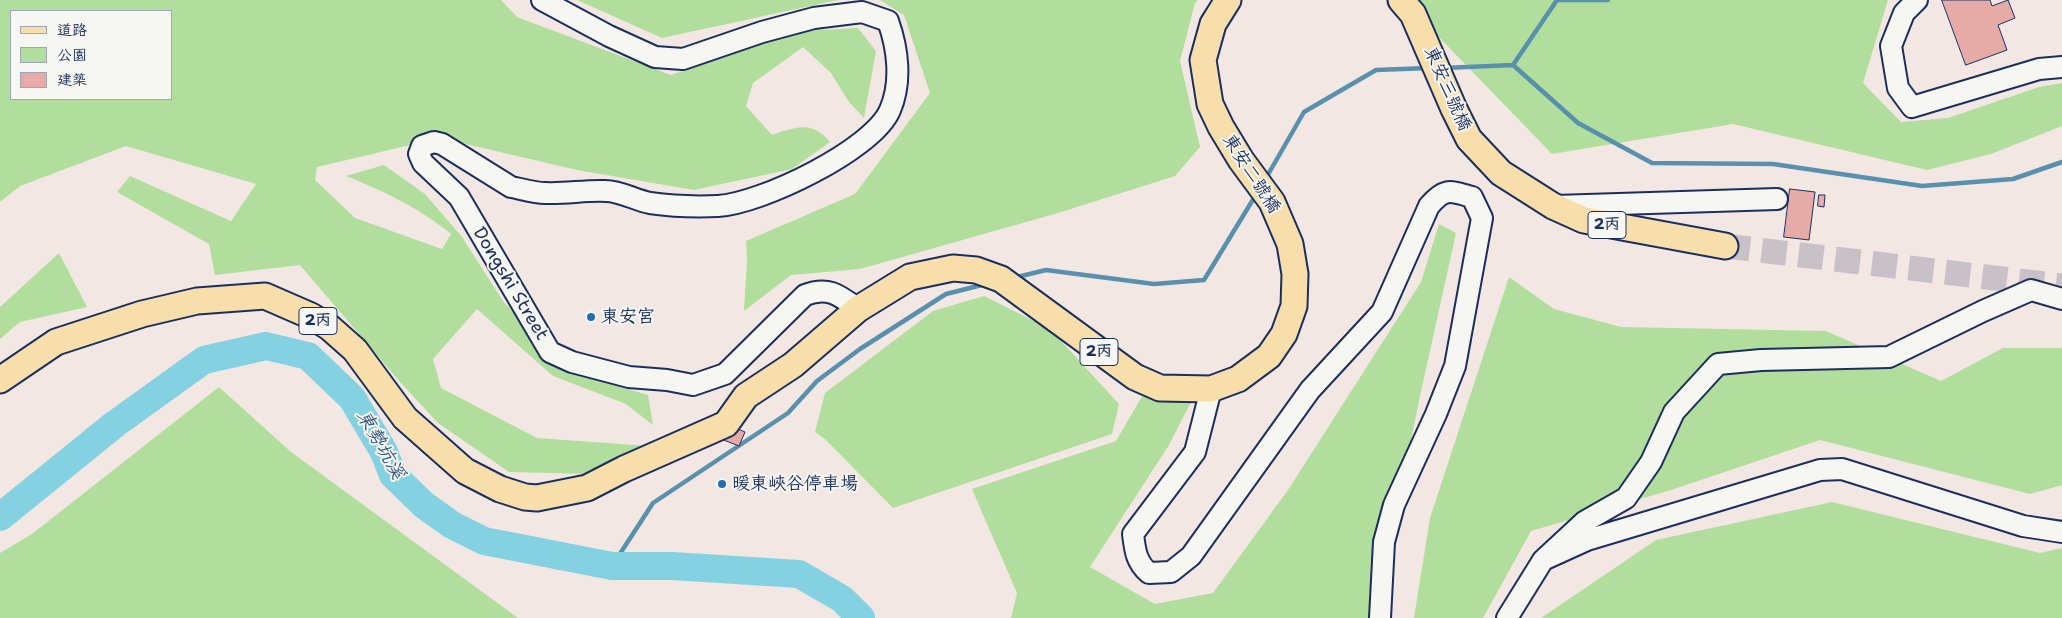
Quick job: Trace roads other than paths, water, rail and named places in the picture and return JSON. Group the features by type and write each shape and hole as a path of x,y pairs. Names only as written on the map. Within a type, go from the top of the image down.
{"main road":[{"name":"東安二號橋","path":"1211,389 1238,379 1269,356 1284,334 1294,306 1294,274 1290,244 1272,202 1241,160 1221,127 1210,104 1203,60 1213,24 1228,0"},
{"name":"東安三號橋","path":"1401,0 1413,14 1469,139 1501,173 1553,206"},
{"name":"2丙","path":"1553,206 1584,220 1725,246"},
{"name":"2丙","path":"0,380 56,342 142,314 197,301 265,296 310,316 329,327 355,350 405,418 466,471 500,489 525,497 537,498 587,488 624,469 726,424 746,396 792,365 858,308 910,277 953,268 976,270 1000,279 1135,377 1160,388 1211,389"}],"street":[{"name":"Dongshi Street","path":"542,0 609,36 655,57 683,59 762,32 805,20 862,12 888,21 895,43 897,68 897,86 890,111 875,130 859,143 810,174 771,193 720,206 649,202 608,190 544,193 524,190 512,187 442,144 434,142 422,146 419,154 423,163 459,197 550,352 572,362 629,377 693,384 725,374 805,295 818,290 838,295 858,308"},
{"path":"1917,0 1904,13 1891,46 1898,88 1912,107 2039,69 2062,66"},
{"path":"1211,389 1195,452 1133,534 1136,555 1141,566 1149,572 1171,572 1191,556 1310,390 1382,312 1429,206 1439,194 1449,190 1472,197 1482,218 1455,366 1436,414 1394,505 1384,542 1380,618"},
{"path":"1553,206 1777,199"},
{"path":"1507,618 1542,560 1584,522 1626,498 1651,462 1674,412 1718,364 1761,360 1889,356 2031,290 2062,299"},
{"path":"1542,560 1587,540 1820,470 1842,469 2023,526 2062,532"}],"waterway":[{"path":"1444,68 1513,65 1557,0 1608,0"},
{"path":"1513,65 1578,123 1652,163 1773,164 1922,186 2013,179 2062,162"},
{"path":"1266,178 1304,112 1376,70 1429,68"},
{"path":"1013,278 1046,270 1154,284 1204,280 1257,193"},
{"path":"612,566 653,503 788,413 817,381 860,349 946,294 986,284"},
{"name":"東勢坑溪","path":"0,517 115,424 204,360 266,346 308,356 352,398 384,452 393,475 424,505 452,525 484,541 612,566 672,566 799,574 842,599 861,618"}],"tunnel":[{"path":"1725,246 2062,286"}],"place":[{"name":"東安宮","path":"591,317"},
{"name":"暖東峽谷停車場","path":"722,484"}]}
